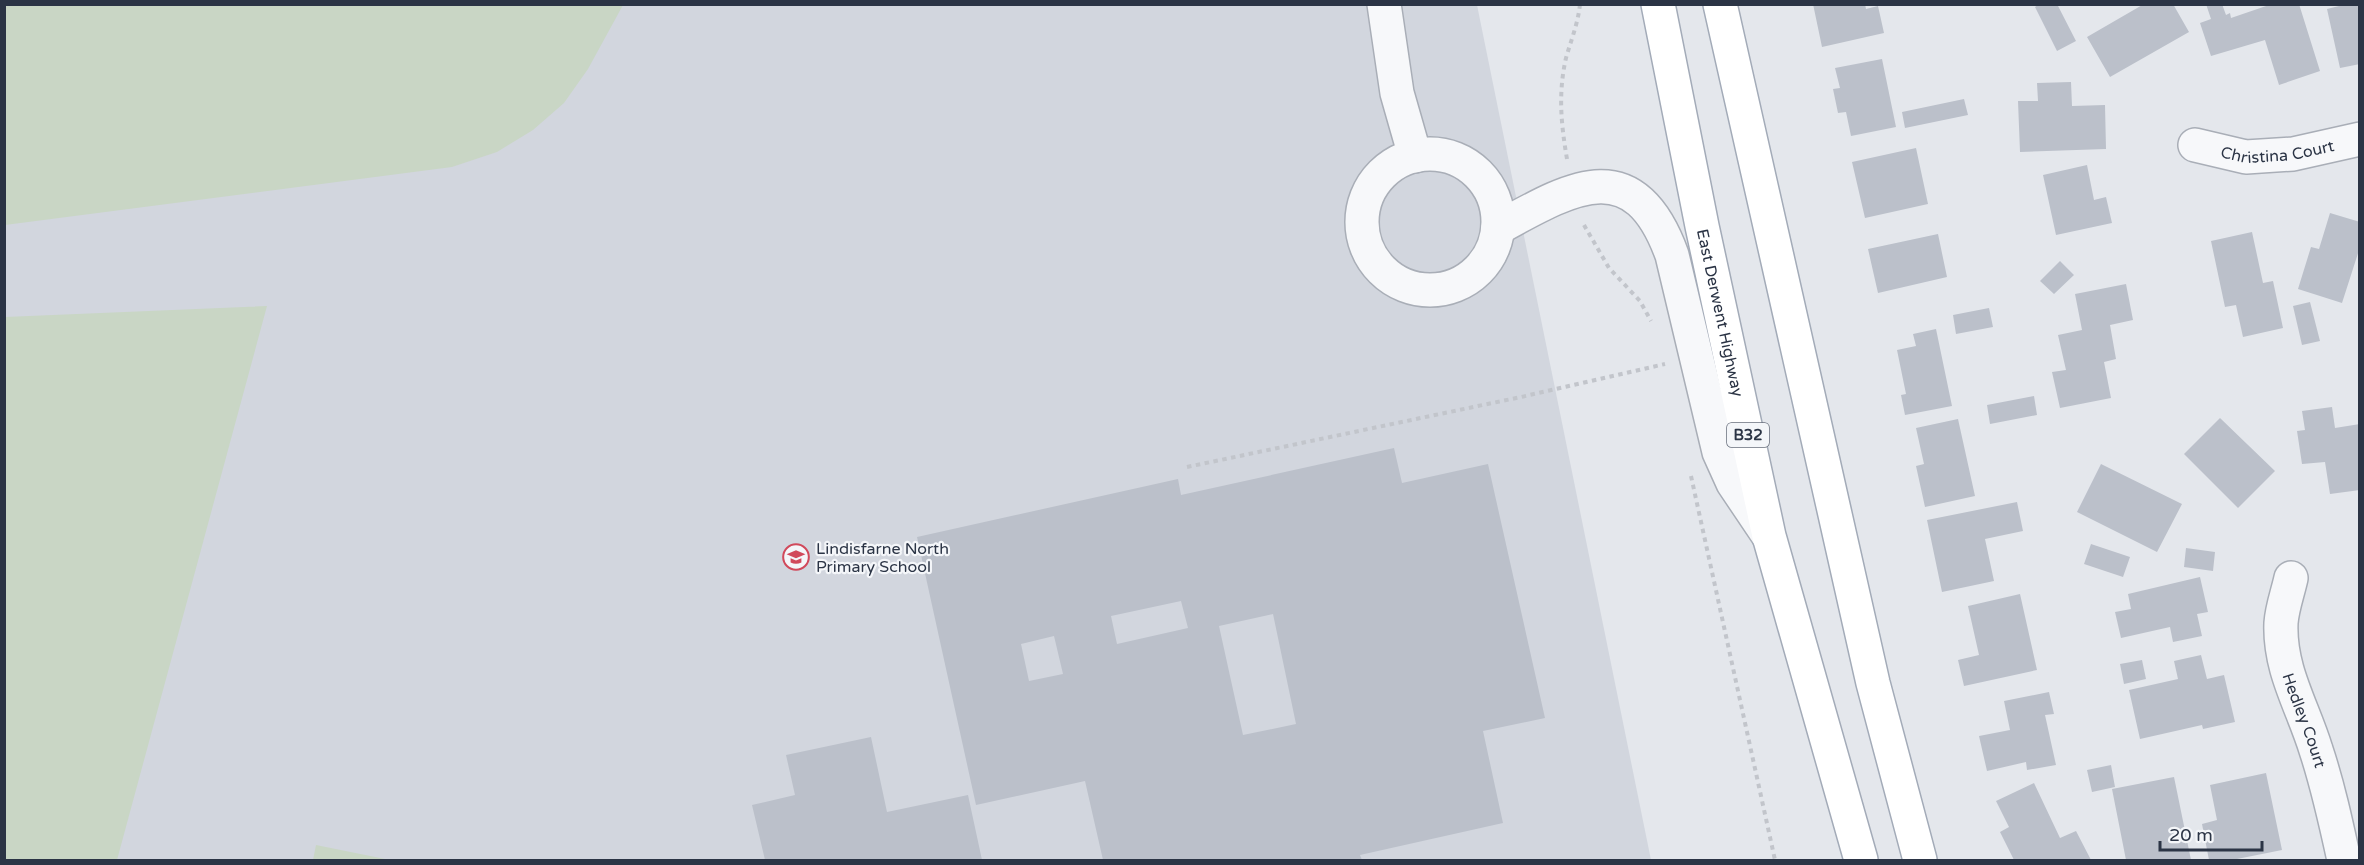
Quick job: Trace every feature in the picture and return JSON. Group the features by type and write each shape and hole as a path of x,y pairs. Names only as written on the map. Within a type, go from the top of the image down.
{"main road":[{"name":"East Derwent Highway","path":"1658,4 1702,226 1769,536 1861,861"},
{"path":"1720,4 1873,683 1920,861"}],"street":[{"path":"1384,4 1397,93 1414,156"},
{"name":"Christina Court","path":"2195,145 2246,157 2293,154 2360,140"},
{"path":"1436,154 1456,159 1474,170 1488,186 1496,206 1498,228 1492,249 1476,272 1465,280 1447,287 1428,290 1409,286 1392,278 1377,265 1367,248 1362,229 1363,209 1369,191 1380,175 1396,163 1414,156 1436,154"},
{"path":"1498,228 1573,190 1597,185 1627,194 1651,212 1664,233 1672,255 1719,452 1733,483 1769,536"},
{"name":"Hedley Court","path":"2291,578 2281,621 2282,646 2299,708 2323,772 2344,861"}],"path":[{"path":"1580,4 1579,21 1567,57 1560,94 1561,126 1573,190 1582,221 1593,244 1609,268 1640,301 1654,326"},
{"path":"1663,354 1668,375"},
{"path":"1187,467 1521,397 1666,363"},
{"path":"1689,467 1775,861"}],"shaded area":[{"name":"Lindisfarne North Primary School","path":"5,5 1477,5 1651,860 5,860"}],"green space":[{"path":"4,5 623,5 588,69 564,103 533,130 497,152 452,167 5,225"},
{"path":"267,306 117,860 5,860 5,317"},
{"path":"316,845 390,860 313,860"}],"building":[{"path":"1813,4 1865,4 1866,9 1878,6 1884,33 1822,47"},
{"path":"2039,4 2057,4 2076,41 2057,51 2035,7"},
{"path":"2144,4 2173,4 2189,32 2110,77 2087,37"},
{"path":"2206,4 2222,4 2226,15 2230,13 2231,18 2272,4 2299,4 2320,71 2279,85 2265,40 2211,56 2200,23 2211,19"},
{"path":"2347,4 2360,4 2360,64 2340,68 2327,9"},
{"path":"1882,59 1896,127 1851,136 1846,112 1838,113 1833,89 1840,88 1835,68"},
{"path":"2071,82 2072,106 2105,105 2106,149 2020,152 2018,101 2038,101 2037,83"},
{"path":"1964,99 1968,115 1905,128 1902,112"},
{"path":"1916,148 1928,204 1865,218 1852,162"},
{"path":"2087,165 2094,200 2106,197 2112,223 2056,235 2043,175"},
{"path":"2330,213 2360,222 2360,247 2342,303 2298,289 2311,247 2319,249"},
{"path":"2252,232 2263,283 2273,281 2283,328 2243,337 2236,305 2225,307 2211,241"},
{"path":"1938,234 1947,277 1878,293 1868,249"},
{"path":"2060,261 2074,275 2054,294 2040,281"},
{"path":"2126,284 2133,320 2110,325 2116,359 2104,362 2111,398 2060,408 2052,372 2066,370 2058,335 2082,330 2075,294"},
{"path":"2310,302 2320,341 2302,345 2293,306"},
{"path":"1989,308 1993,327 1956,334 1953,315"},
{"path":"1936,329 1952,406 1905,415 1901,395 1906,394 1897,350 1916,346 1913,334"},
{"path":"2034,396 2037,415 1990,424 1987,405"},
{"path":"2332,407 2335,428 2360,424 2360,490 2330,494 2325,462 2302,464 2297,431 2305,430 2302,411"},
{"path":"2220,418 2275,471 2238,508 2184,454"},
{"path":"1958,419 1975,496 1925,507 1916,466 1924,464 1916,428"},
{"path":"1394,448 1402,483 1488,464 1545,718 1483,731 1503,823 1360,855 1362,860 1103,860 1085,781 976,805 917,537 1178,479 1181,495","holes":["1181,601 1188,628 1117,644 1111,616","1273,614 1296,724 1243,735 1219,626","1054,636 1063,674 1029,681 1021,644"]},
{"path":"2101,464 2182,504 2157,552 2077,512"},
{"path":"2017,502 2023,531 1985,539 1994,581 1942,592 1927,520"},
{"path":"2091,544 2130,557 2123,577 2084,564"},
{"path":"2186,548 2215,552 2213,571 2184,567"},
{"path":"2200,577 2208,612 2197,614 2202,636 2173,642 2170,627 2121,638 2115,612 2131,609 2128,594"},
{"path":"2020,594 2037,670 1964,686 1958,660 1979,655 1968,606"},
{"path":"2201,655 2207,679 2224,675 2235,722 2203,729 2202,725 2140,739 2129,690 2178,679 2174,661"},
{"path":"2142,660 2146,679 2124,684 2120,664"},
{"path":"2049,692 2054,714 2045,715 2056,765 2027,770 2026,762 1987,771 1979,736 2010,730 2004,701"},
{"path":"871,737 887,812 968,795 982,860 765,860 752,805 795,795 786,755"},
{"path":"2111,765 2115,787 2092,792 2087,770"},
{"path":"2266,773 2282,850 2232,860 2209,860 2202,824 2217,820 2210,785"},
{"path":"2174,777 2191,860 2126,860 2112,789"},
{"path":"2034,783 2060,838 2076,831 2091,860 2014,860 2000,832 2009,827 1996,801"}],"place":[{"name":"Lindisfarne North Primary School","path":"796,557"}]}
